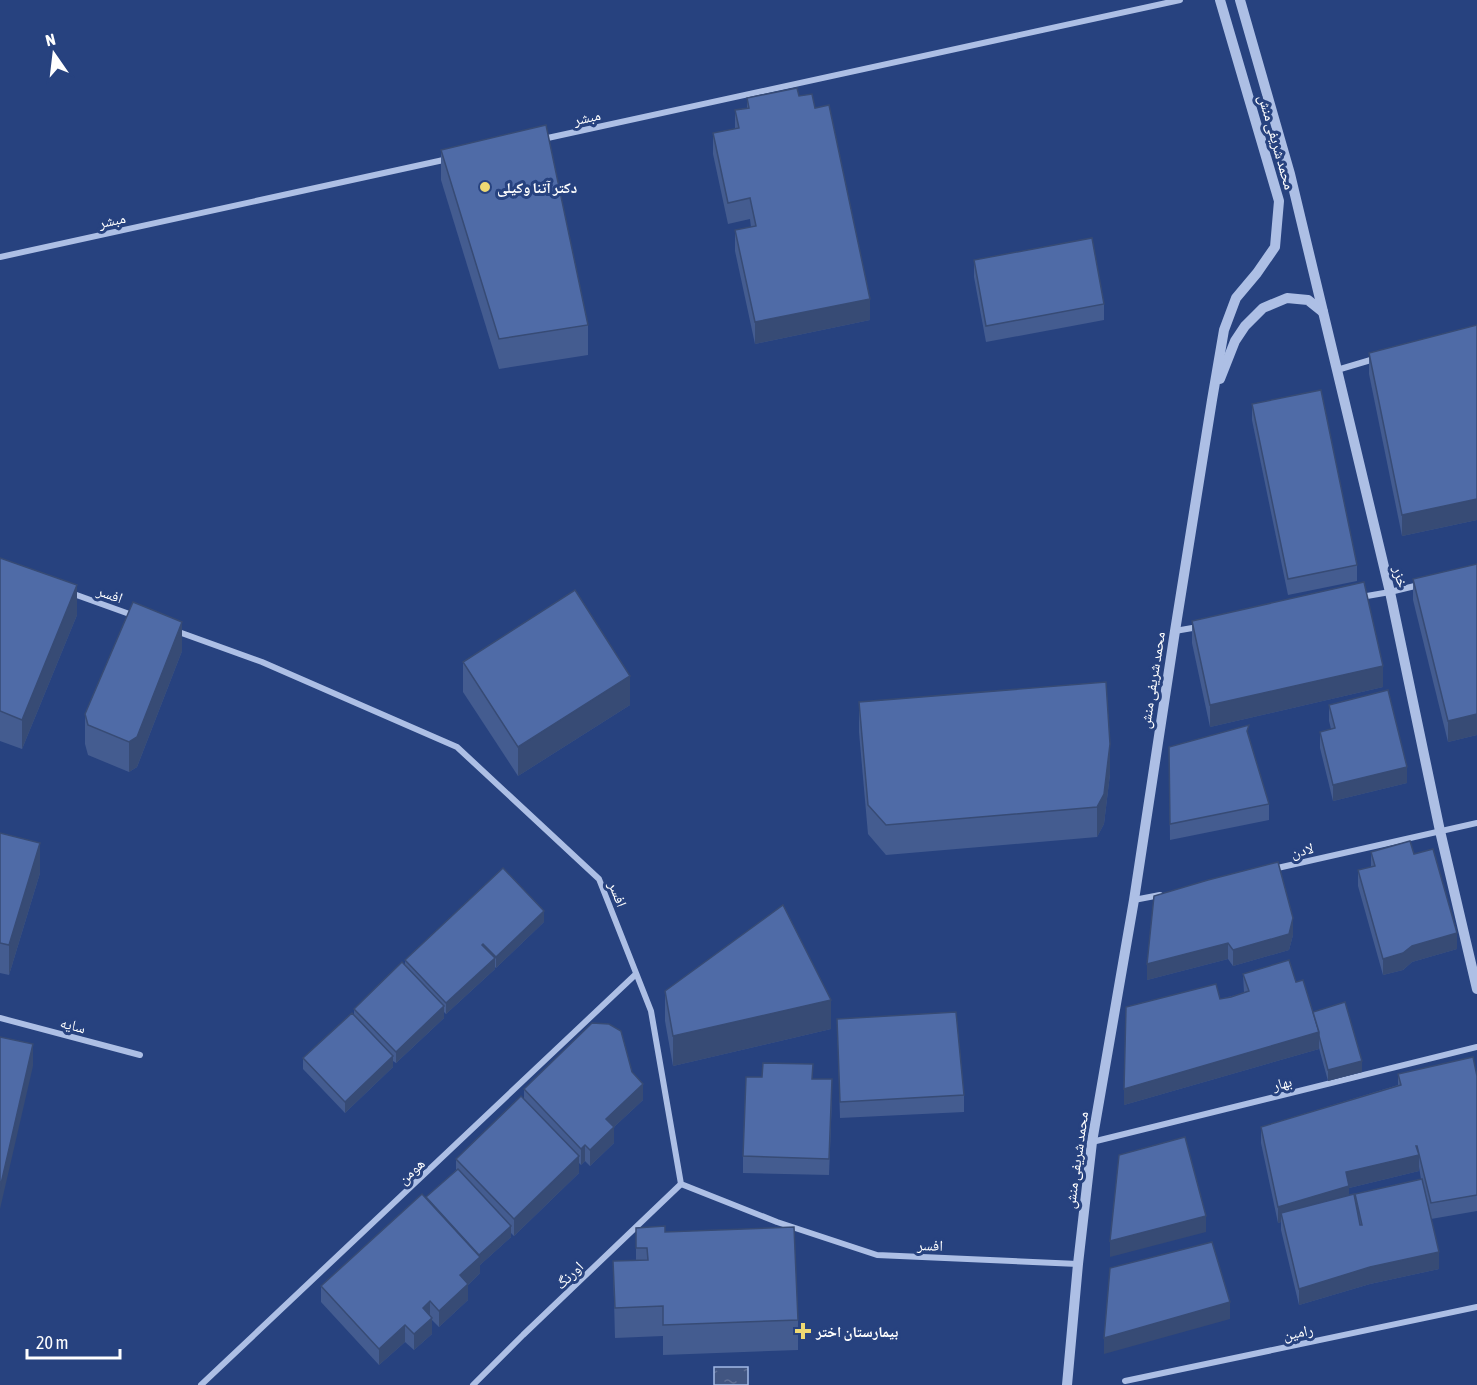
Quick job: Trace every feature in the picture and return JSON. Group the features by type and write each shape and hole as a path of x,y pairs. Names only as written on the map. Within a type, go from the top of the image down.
{"street":[{"name":"مبشر","path":"537,140 1180,0"},
{"name":"محمد شریفی منش","path":"1067,1385 1092,1142 1134,900 1224,330 1236,298 1275,247 1279,201 1220,0"},
{"name":"محمد شریفی منش","path":"1240,0 1290,174"},
{"name":"مبشر","path":"0,257 456,158"},
{"name":"خزر","path":"1290,174 1390,592 1440,831 1477,989"},
{"path":"1212,400 1235,341 1245,326 1263,308 1287,298 1308,300 1323,312"},
{"path":"1337,370 1380,358"},
{"path":"1356,598 1422,584"},
{"name":"افسر","path":"66,591 142,619"},
{"path":"1175,631 1209,625"},
{"name":"افسر","path":"164,627 262,662 457,747 599,879 651,1011 681,1184 777,1222 877,1255 1078,1264"},
{"name":"لادن","path":"1270,870 1477,823"},
{"path":"1134,900 1168,893"},
{"name":"هومن","path":"201,1385 636,974"},
{"name":"سایه","path":"0,1018 140,1055"},
{"name":"بهار","path":"1092,1142 1477,1047"},
{"name":"اورنگ","path":"473,1385 681,1184"},
{"name":"رامین","path":"1125,1381 1477,1306"}],"water":[{"path":"714,1367 748,1367 748,1385 714,1385"}],"building":[{"path":"797,88 799,96 812,94 815,108 829,105 870,299 755,322 735,230 756,226 750,198 728,203 713,133 739,128 735,110 749,108 747,98"},
{"path":"546,125 588,325 499,339 441,150"},
{"path":"1092,238 1104,304 986,326 974,260"},
{"path":"1477,325 1477,499 1402,515 1369,353"},
{"path":"1321,390 1357,565 1288,579 1252,404"},
{"path":"0,558 77,585 22,720 0,711"},
{"path":"1477,564 1477,714 1448,721 1413,579"},
{"path":"1364,582 1383,666 1210,705 1192,621"},
{"path":"575,590 630,676 518,747 463,662"},
{"path":"133,602 182,622 137,737 129,742 88,725 85,714"},
{"path":"1106,682 1110,744 1104,794 1097,807 886,825 868,805 859,702"},
{"path":"1388,690 1407,767 1333,785 1320,732 1335,728 1329,705"},
{"path":"1249,725 1247,731 1269,804 1170,824 1169,747"},
{"path":"0,833 40,843 9,945 0,943"},
{"path":"1410,841 1414,854 1433,849 1457,933 1412,946 1403,953 1383,959 1358,870 1375,866 1371,852"},
{"path":"1278,862 1293,918 1289,934 1233,950 1228,943 1147,964 1154,896"},
{"path":"503,868 544,911 496,957 483,944 495,958 446,1003 405,960"},
{"path":"783,905 831,1000 673,1036 665,991"},
{"path":"1289,960 1296,982 1303,980 1319,1032 1124,1089 1126,1007 1216,984 1220,999 1231,997 1249,991 1243,974"},
{"path":"402,962 444,1006 396,1052 354,1009"},
{"path":"1345,1002 1362,1061 1328,1070 1313,1012"},
{"path":"956,1012 964,1095 840,1102 837,1019"},
{"path":"352,1013 393,1056 345,1102 303,1058"},
{"path":"592,1023 609,1024 621,1031 632,1072 643,1084 606,1119 614,1127 590,1150 585,1145 581,1149 524,1089"},
{"path":"0,1037 33,1044 0,1188"},
{"path":"1473,1057 1477,1076 1477,1195 1431,1203 1417,1146 1416,1146 1419,1155 1346,1172 1349,1186 1278,1207 1261,1127 1401,1085 1398,1074"},
{"path":"763,1063 813,1064 812,1079 832,1079 829,1159 743,1156 746,1077 762,1077"},
{"path":"521,1096 579,1156 514,1219 456,1159"},
{"path":"1185,1137 1206,1216 1110,1241 1119,1155"},
{"path":"458,1169 511,1226 479,1255 426,1197"},
{"path":"1422,1179 1439,1252 1370,1267 1299,1289 1281,1213 1354,1194 1360,1225 1362,1225 1355,1194"},
{"path":"422,1194 480,1257 460,1275 468,1284 439,1311 430,1301 423,1308 432,1318 414,1334 405,1325 379,1349 321,1286"},
{"path":"665,1226 665,1232 794,1227 798,1320 663,1325 663,1306 615,1308 613,1261 648,1260 647,1248 636,1248 636,1228"},
{"path":"1212,1242 1230,1302 1104,1338 1110,1268"}],"place":[{"name":"دکتر آتنا وکیلی","path":"485,187"},
{"name":"بیمارستان اختر","path":"803,1331"}]}
